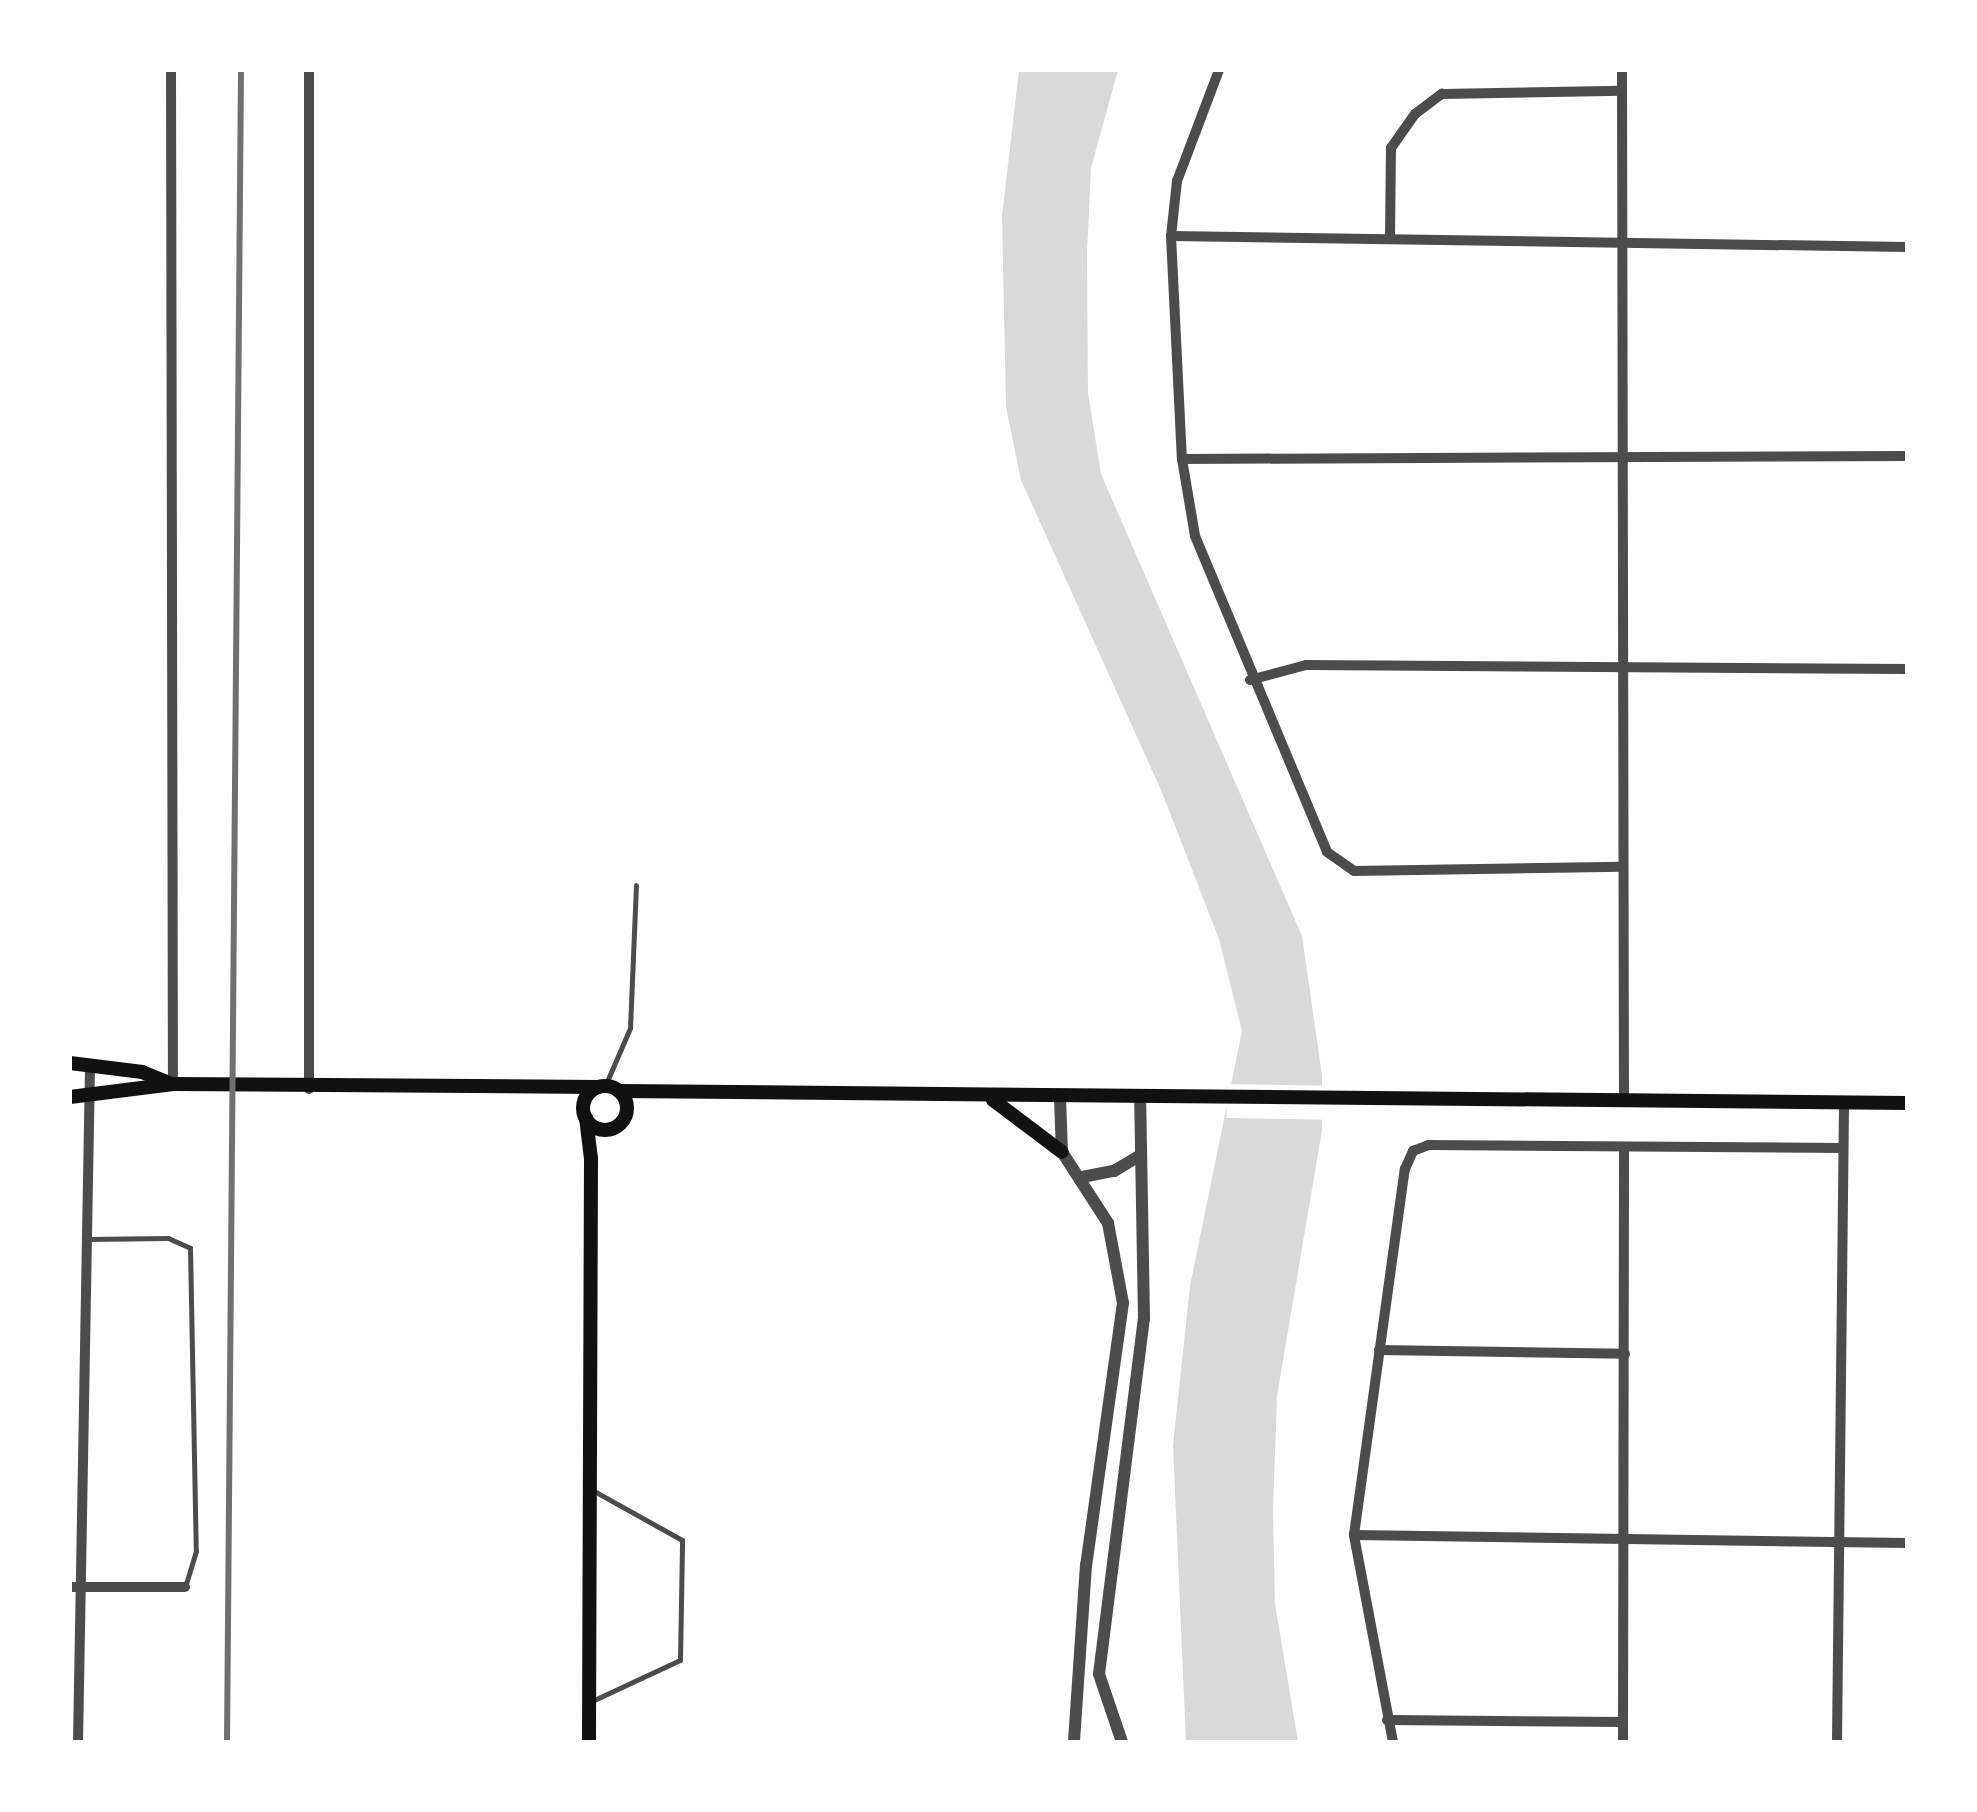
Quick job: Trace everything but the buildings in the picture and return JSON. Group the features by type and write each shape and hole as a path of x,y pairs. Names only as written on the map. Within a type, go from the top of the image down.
{"main road":[{"path":"70,1063 142,1072 172,1084"},
{"path":"70,1097 172,1084 309,1089 607,1088 656,1096 992,1100 1624,1098 1907,1102"},
{"path":"585,1111 607,1088"},
{"path":"607,1088 626,1112"},
{"path":"558,1090 585,1111 596,1128 612,1129"},
{"path":"591,1159 626,1112 656,1096"},
{"path":"992,1100 1062,1152"},
{"path":"585,1111 591,1159 589,1742"}],"street":[{"path":"171,70 172,1084"},
{"path":"309,70 309,1089"},
{"path":"1219,70 1177,180 1171,236 1182,459 1195,536 1250,680 1338,864 1354,871 1622,867"},
{"path":"1622,70 1624,1098"},
{"path":"1390,240 1390,148 1407,122 1442,94 1622,90"},
{"path":"1171,236 1623,246 1907,247"},
{"path":"1182,459 1907,456"},
{"path":"1250,680 1306,665 1907,669"},
{"path":"78,1742 74,1587 90,1065"},
{"path":"1060,1098 1062,1152 1082,1177 1116,1246 1122,1304 1086,1565 1074,1742"},
{"path":"1122,1742 1099,1674 1144,1319 1140,1098"},
{"path":"1837,1742 1844,1103"},
{"path":"1393,1742 1354,1535 1404,1169 1413,1151 1429,1145 1843,1148"},
{"path":"1622,1742 1624,1146"},
{"path":"1082,1177 1114,1171 1139,1156"},
{"path":"1379,1350 1624,1354"},
{"path":"1354,1535 1907,1542"},
{"path":"74,1587 185,1587"},
{"path":"1387,1720 1623,1722"}],"lane":[{"path":"607,1088 630,1028 636,884"},
{"path":"85,1238 168,1238 190,1248 196,1551 185,1587"},
{"path":"590,1703 680,1660 682,1540 591,1489"}],"shaded area":[{"path":"1019,70 1118,70 1091,168 1087,253 1088,393 1101,474 1302,936 1322,1075 1322,1130 1277,1396 1273,1511 1275,1604 1298,1742 1186,1742 1173,1445 1190,1286 1242,1031 1219,939 1161,790 1021,480 1006,407 1002,216"}],"pier":[{"path":"1227,1084 1327,1086 1326,1120 1226,1118"}],"railway":[{"path":"227,1742 241,70"}]}
